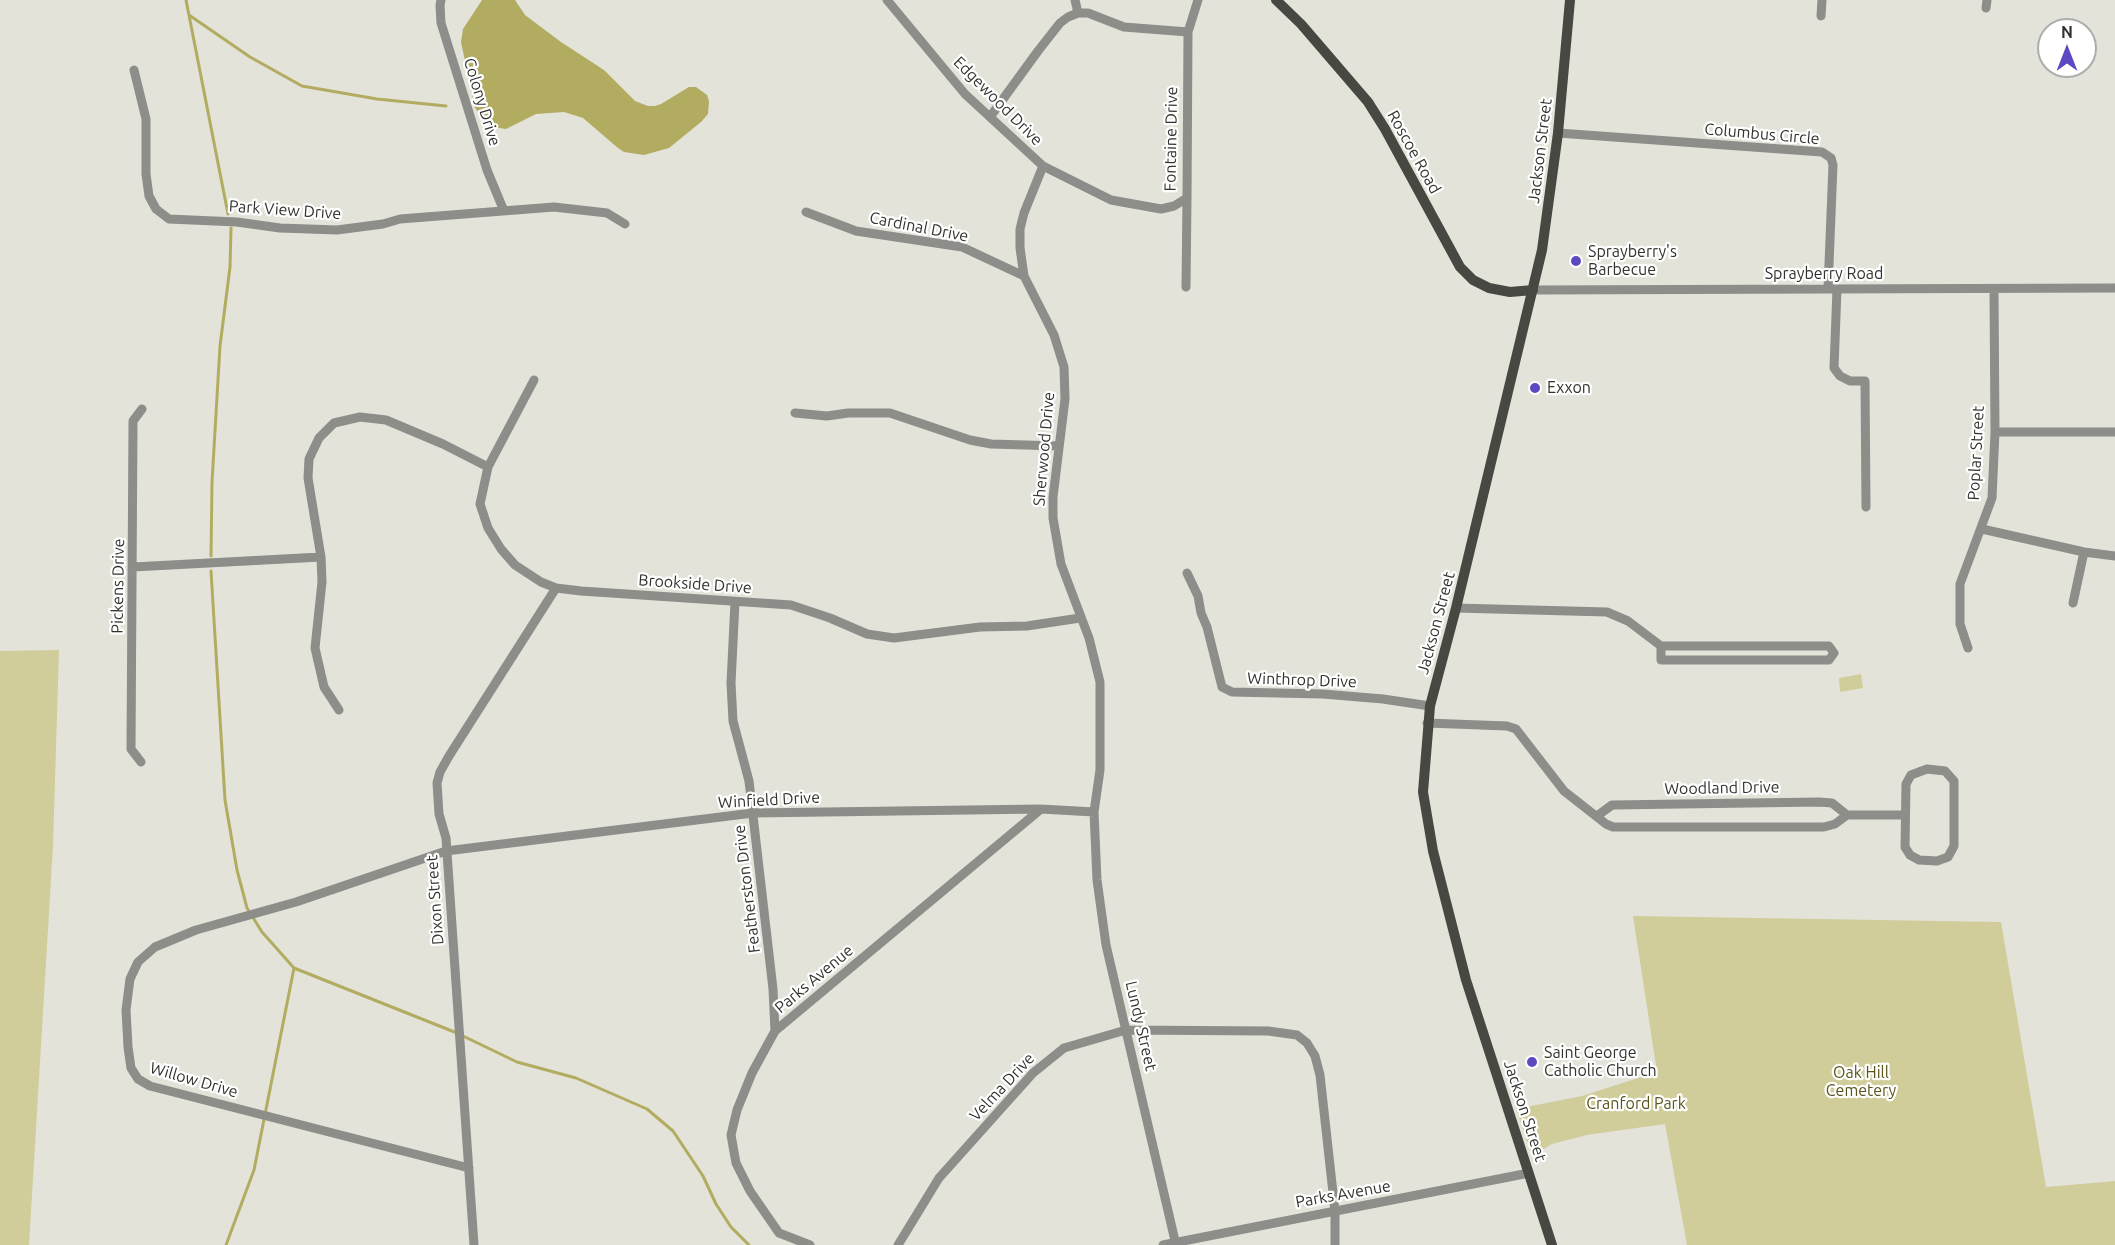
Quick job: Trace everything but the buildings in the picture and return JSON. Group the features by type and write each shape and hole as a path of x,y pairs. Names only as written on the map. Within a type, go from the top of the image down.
{"main road":[{"name":"Roscoe Road","path":"1276,0 1301,24 1368,102 1460,267 1473,279 1496,290 1533,290"},
{"name":"Jackson Street","path":"1552,1245 1466,980 1433,851 1423,792 1430,706 1456,608 1547,225 1570,0"}],"street":[{"name":"Colony Drive","path":"441,0 441,22 487,170 504,211"},
{"name":"Edgewood Drive","path":"887,0 965,94 1043,166"},
{"path":"1075,0 1078,13"},
{"name":"Fontaine Drive","path":"1043,166 1112,200 1161,209 1174,206 1186,198 1188,32 1198,0"},
{"path":"1821,16 1822,0"},
{"path":"990,117 1060,22 1078,13 1098,16 1124,27 1188,32"},
{"name":"Park View Drive","path":"134,70 146,119 146,174 149,196 156,209 169,219 337,230 383,224 400,219 554,207 607,213 625,224"},
{"name":"Columbus Circle","path":"1558,133 1822,152 1832,158 1834,368 1840,376 1850,381 1864,381 1866,507"},
{"name":"Sherwood Drive","path":"1043,166 1031,192 1020,229 1020,248 1024,276 1054,335 1064,367 1065,399 1053,518 1061,564 1089,638 1100,682 1100,770 1094,812"},
{"path":"1186,198 1186,287"},
{"name":"Cardinal Drive","path":"806,212 856,231 962,248 1024,276"},
{"name":"Sprayberry Road","path":"1533,290 2115,288"},
{"name":"Poplar Street","path":"1968,648 1960,624 1960,584 1992,498 1995,432 1994,289"},
{"name":"Brookside Drive","path":"534,381 488,467 480,504 488,528 514,565 529,576 556,588 791,605 831,618 867,634 894,638 980,627 1027,626 1080,618"},
{"name":"Pickens Drive","path":"141,762 131,749 133,421 142,409"},
{"path":"795,413 827,416 848,413 890,413 970,440 991,444 1059,446"},
{"path":"339,710 324,687 315,648 322,582 321,557 308,478 309,459 319,438 334,423 360,417 386,420 443,444 488,467"},
{"path":"1995,432 2115,432"},
{"path":"1982,529 2084,552 2115,556"},
{"path":"2073,603 2084,552"},
{"path":"133,567 321,557"},
{"name":"Winthrop Drive","path":"1187,573 1198,596 1222,687 1232,693 1347,695 1430,706"},
{"name":"Dixon Street","path":"474,1245 446,851 437,794 440,772 556,588"},
{"name":"Featherston Drive","path":"735,602 733,721 749,781 773,989 775,1031"},
{"path":"1456,608 1607,612 1628,621 1661,646 1830,646 1834,654 1829,660 1661,660 1661,646"},
{"name":"Woodland Drive","path":"1427,723 1507,726 1516,729 1564,791 1613,827 1824,827 1835,824 1847,815 1905,815"},
{"path":"1921,770 1940,770 1952,777 1955,788 1954,846 1948,857 1937,861 1925,861 1910,855 1905,847 1905,815 1906,784 1911,775 1921,770"},
{"name":"Woodland Drive","path":"1597,816 1612,805 1819,802 1832,803 1847,815"},
{"name":"Winfield Drive","path":"446,851 753,813 1041,809 1094,812"},
{"name":"Parks Avenue","path":"810,1245 780,1233 750,1191 736,1163 731,1135 737,1110 752,1073 775,1031 1041,809"},
{"name":"Lundy Street","path":"1094,812 1097,880 1106,945 1176,1243"},
{"name":"Willow Drive","path":"446,851 296,902 196,930 155,947 138,962 130,979 126,1010 128,1047 131,1068 138,1079 150,1086 469,1168"},
{"name":"Velma Drive","path":"898,1245 939,1178 1033,1072 1064,1048 1126,1030 1268,1031 1297,1035 1307,1043 1320,1075 1335,1211"},
{"name":"Parks Avenue","path":"1163,1245 1529,1173"},
{"path":"1335,1211 1335,1245"}],"green space":[{"path":"59,650 53,846 29,1245 0,1245 0,651"},
{"path":"1861,674 1863,688 1840,692 1839,678"},
{"name":"Oak Hill Cemetery","path":"1633,916 2001,922 2046,1187 2115,1181 2115,1245 1687,1245 1665,1124 1587,1135 1552,1144 1532,1156 1516,1109 1582,1096 1657,1072"}],"shaded area":[{"path":"482,0 515,0 525,15 604,70 635,101 655,106 689,87 696,87 707,95 708,114 669,148 644,155 624,152 583,118 564,112 536,114 506,129 493,127 475,108 461,42 463,29"}],"waterway":[{"path":"186,0 228,214"},
{"path":"189,15 250,57 302,86 377,99 446,106"},
{"path":"211,556 212,482 220,346 230,267 231,228"},
{"path":"211,571 225,800 237,870 247,908 262,932 294,968 457,1033"},
{"path":"226,1245 254,1170 294,968"},
{"path":"463,1036 517,1062 576,1078 647,1109 673,1131 703,1176 716,1204 731,1227 749,1245"}],"place":[{"name":"Sprayberry's Barbecue","path":"1576,261"},
{"name":"Exxon","path":"1535,388"},
{"name":"Saint George Catholic Church","path":"1532,1062"}],"park label":[{"name":"Cranford Park","path":"1636,1104"}]}
